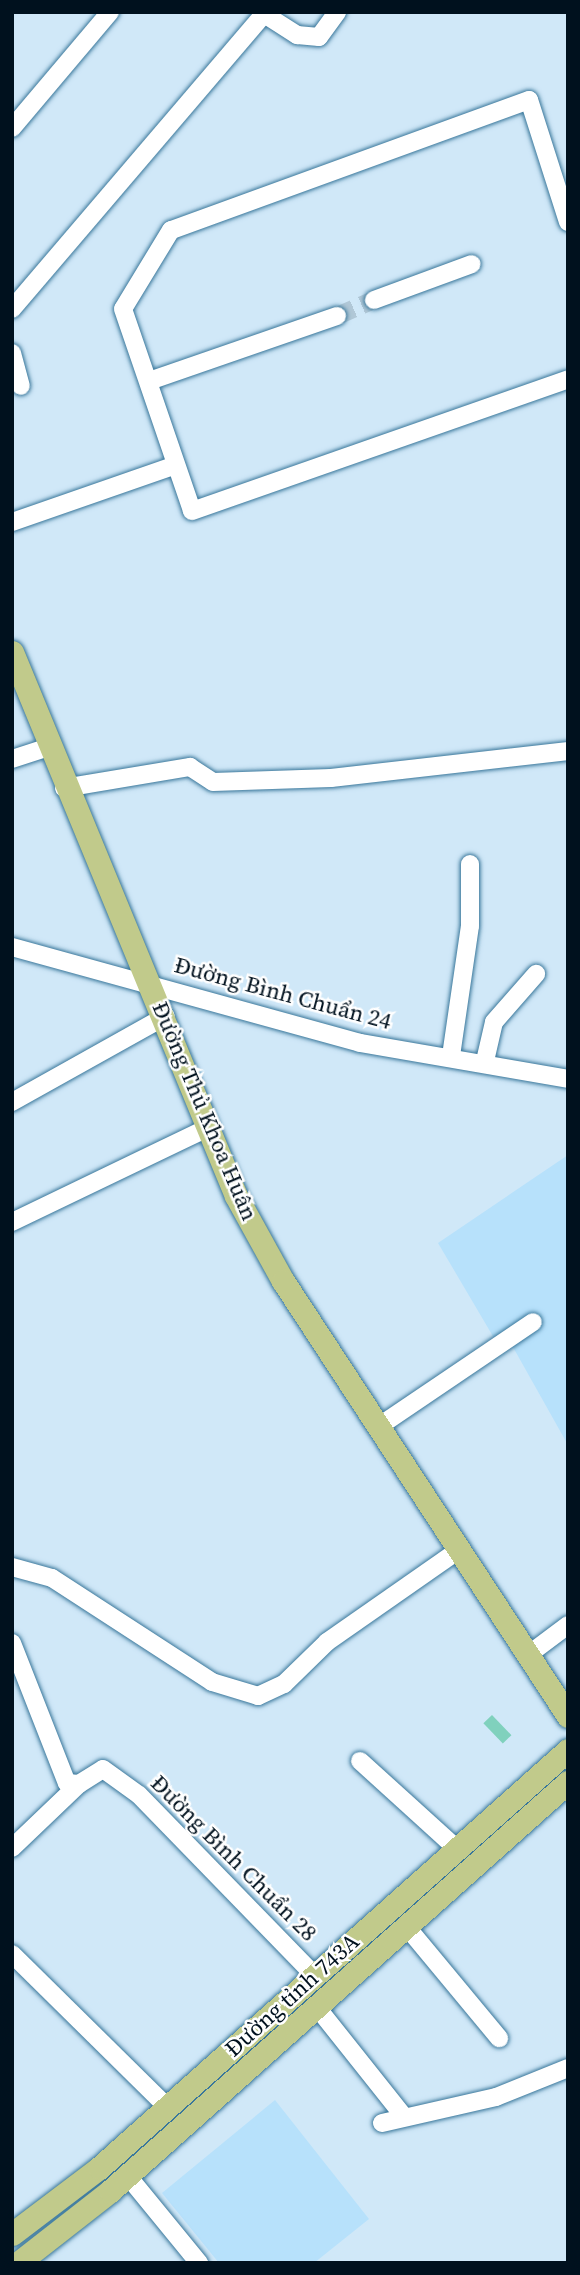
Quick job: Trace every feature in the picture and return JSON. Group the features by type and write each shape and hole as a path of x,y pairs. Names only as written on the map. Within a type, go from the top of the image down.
{"main road":[{"name":"Đường Thủ Khoa Huân","path":"12,652 64,788 166,1016 236,1196 283,1282 568,1716"},
{"name":"Đường tỉnh 743A","path":"12,2234 111,2157 568,1751"},
{"name":"Đường tỉnh 743A","path":"18,2263 127,2175 568,1782"},
{"path":"111,2157 127,2175"}],"street":[{"path":"12,128 110,12"},
{"path":"12,309 262,14 297,35 319,37 337,12"},
{"path":"568,222 528,100 171,230 122,309 149,381 173,466 192,511 568,379"},
{"path":"374,300 472,264"},
{"path":"149,381 337,316"},
{"path":"12,353 21,386"},
{"path":"12,522 173,466"},
{"path":"12,759 48,747"},
{"path":"64,788 190,767 213,782 331,778 568,751"},
{"path":"451,1056 470,926 470,864"},
{"name":"Đường Bình Chuẩn 24","path":"12,947 360,1043 485,1061 568,1079"},
{"path":"485,1061 494,1022 536,974"},
{"path":"12,1102 166,1016"},
{"path":"12,1222 209,1127"},
{"path":"378,1427 533,1322"},
{"path":"12,1567 52,1578 212,1682 258,1696 284,1684 327,1642 459,1550"},
{"path":"528,1655 568,1625"},
{"path":"12,1643 56,1769 70,1785 79,1784"},
{"path":"360,1761 457,1849"},
{"name":"Đường Bình Chuẩn 28","path":"79,1784 103,1769 139,1795 314,1975"},
{"path":"12,1848 79,1784"},
{"path":"406,1926 499,2038"},
{"path":"12,1954 167,2107"},
{"path":"316,2006 402,2115"},
{"path":"382,2123 402,2115 496,2096 568,2068"},
{"path":"127,2175 199,2263"}],"shaded area":[{"path":"568,1155 568,1445 505,1333 494,1338 438,1243"},
{"path":"275,2100 369,2219 314,2263 219,2263 162,2193"}],"building":[{"path":"492,1715 511,1735 503,1743 483,1723"}],"tunnel":[{"path":"337,316 374,300"}]}
